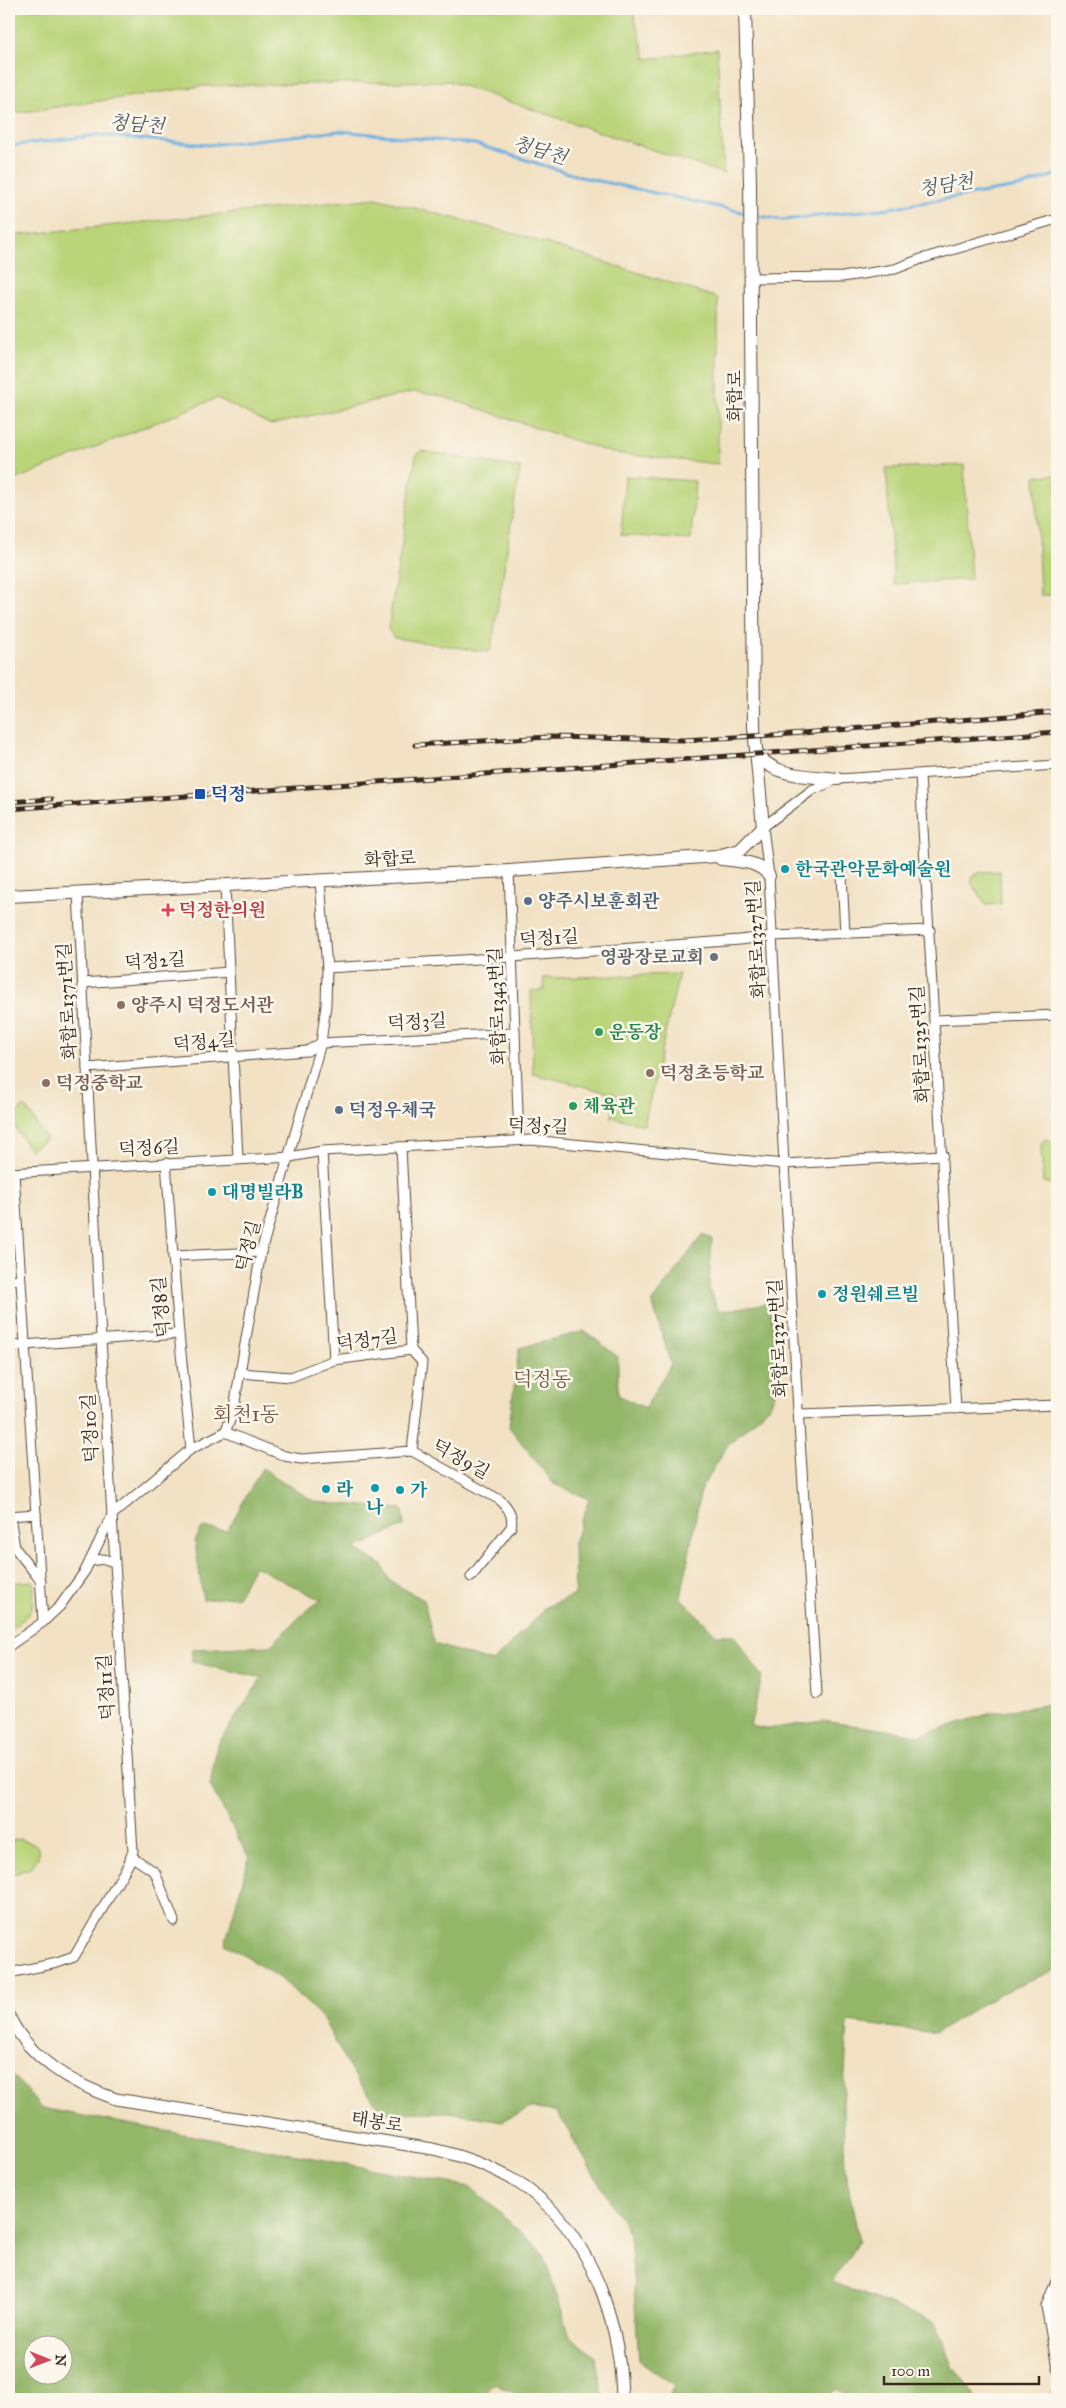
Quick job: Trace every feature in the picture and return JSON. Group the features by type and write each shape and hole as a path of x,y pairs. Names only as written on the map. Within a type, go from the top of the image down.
{"main road":[{"name":"화합로","path":"9,896 509,871 709,857 731,854 740,850 763,827 754,727 750,182 745,9"},
{"path":"756,751 762,760 778,770 838,779"},
{"path":"709,857 757,865 763,868 769,876"}],"street":[{"path":"751,278 842,277 895,270 922,259 1057,219"},
{"path":"763,827 812,790 838,779 1057,765"},
{"name":"화합로1325번길","path":"920,775 936,1020 956,1409"},
{"name":"화합로","path":"763,827 767,862"},
{"name":"화합로1327번길","path":"767,862 798,1410 800,1414 804,1415 956,1409"},
{"name":"화합로1343번길","path":"509,871 519,1140"},
{"path":"842,875 845,933"},
{"name":"덕정길","path":"225,1432 234,1409 261,1252 290,1157 321,1043 326,1005 327,968 320,880"},
{"path":"225,886 238,1159"},
{"name":"화합로1371번길","path":"78,893 92,1167"},
{"path":"772,936 930,930"},
{"name":"덕정1길","path":"327,968 512,957 772,936"},
{"name":"덕정2길","path":"83,983 229,972"},
{"path":"936,1020 1057,1015"},
{"name":"덕정3길","path":"321,1043 514,1033"},
{"name":"덕정4길","path":"87,1068 307,1051 321,1043"},
{"name":"덕정5길","path":"290,1157 307,1152 519,1140 603,1146 784,1164"},
{"path":"401,1147 412,1350 422,1362 412,1451"},
{"path":"322,1151 334,1360"},
{"path":"784,1164 943,1155"},
{"name":"덕정6길","path":"12,1173 290,1157"},
{"name":"덕정8길","path":"166,1163 179,1334 192,1449"},
{"name":"덕정10길","path":"92,1167 112,1515"},
{"path":"12,1173 13,1227 20,1279 44,1622"},
{"path":"173,1256 261,1252"},
{"path":"9,1280 20,1279"},
{"path":"9,1346 179,1334"},
{"name":"덕정7길","path":"240,1372 292,1377 334,1360 412,1350"},
{"path":"956,1409 1057,1405"},
{"path":"798,1410 817,1694"},
{"path":"9,1646 44,1622 74,1588 90,1561 112,1515 192,1449 225,1432"},
{"name":"덕정9길","path":"225,1432 285,1456 301,1459 412,1451 500,1500 510,1512 513,1521 511,1527 471,1577"},
{"path":"36,1514 10,1516 15,1548 40,1580"},
{"name":"덕정11길","path":"9,1972 58,1963 74,1957 129,1863 131,1856 132,1834 112,1515"},
{"path":"90,1561 104,1558 114,1562"},
{"path":"131,1856 155,1872 174,1921"},
{"name":"태봉로","path":"9,2016 26,2043 45,2062 86,2089 116,2099 433,2149 461,2156 492,2168 520,2185 550,2208 573,2237 596,2276 613,2326 621,2375 622,2399"},
{"path":"1057,2279 1046,2306 1057,2368"},
{"path":"1056,2399 1057,2395"}],"green space":[{"path":"9,9 632,9 646,59 717,49 724,174 448,81 203,86 9,114"},
{"path":"376,198 523,236 718,298 718,464 612,453 441,396 413,392 271,425 217,398 9,482 9,236"},
{"path":"422,451 520,468 491,650 488,652 394,638 388,629 416,455"},
{"path":"964,465 971,579 894,584 886,468"},
{"path":"1057,475 1057,595 1040,595 1035,476"},
{"path":"625,476 695,481 691,540 621,535"},
{"path":"1000,871 1001,904 986,905 972,884 972,876 981,872"},
{"name":"운동장","path":"679,974 644,1125 611,1117 616,1094 533,1074 531,991 544,990 544,978"},
{"path":"25,1106 47,1139 30,1150 9,1118"},
{"path":"1046,1139 1057,1143 1054,1157 1054,1185 1043,1182 1041,1143"},
{"path":"703,1234 712,1239 709,1288 719,1311 769,1303 780,1380 770,1406 728,1445 701,1489 681,1598 716,1635 734,1635 762,1677 750,1726 767,1729 823,1721 921,1735 991,1713 1057,1703 1057,1893 1049,1905 1057,1927 1057,1969 997,1995 935,2033 848,2022 843,2107 845,2170 859,2241 832,2282 935,2322 954,2368 977,2399 851,2399 837,2389 822,2399 668,2399 674,2385 639,2360 630,2235 557,2112 531,2108 502,2121 449,2112 383,2113 351,2071 322,2017 280,1978 225,1944 249,1858 210,1785 217,1745 262,1678 192,1662 192,1649 270,1646 306,1611 321,1600 254,1566 238,1596 203,1600 195,1541 202,1528 227,1531 262,1468 315,1502 402,1509 404,1526 355,1548 382,1565 390,1581 424,1600 434,1644 493,1662 546,1607 575,1595 574,1543 589,1499 554,1484 509,1427 519,1348 585,1331 618,1357 618,1395 645,1408 671,1364 652,1302"},
{"path":"33,1581 33,1605 27,1615 9,1630 9,1583"},
{"path":"20,1839 35,1844 38,1848 38,1858 31,1868 14,1874 10,1872 9,1847 13,1840"},
{"path":"9,2070 41,2108 471,2187 543,2253 570,2336 595,2356 604,2399 529,2399 494,2383 482,2399 9,2399"}],"waterway":[{"name":"청담천","path":"9,146 98,135 208,145 340,131 475,144 581,177 747,213"},
{"name":"청담천","path":"753,215 783,220 890,208 1023,186 1057,174"}],"railway":[{"path":"415,745 549,737 683,740 790,734 1057,712"},
{"path":"9,809 1057,732"},
{"path":"9,802 51,799"}],"place":[{"name":"덕정","path":"200,794"},
{"name":"한국관악문화예술원","path":"785,869"},
{"name":"양주시보훈회관","path":"528,901"},
{"name":"덕정한의원","path":"168,910"},
{"name":"영광장로교회","path":"714,957"},
{"name":"양주시 덕정도서관","path":"121,1005"},
{"name":"운동장","path":"599,1032"},
{"name":"덕정초등학교","path":"650,1073"},
{"name":"덕정중학교","path":"46,1083"},
{"name":"체육관","path":"573,1106"},
{"name":"덕정우체국","path":"339,1110"},
{"name":"대명빌라B","path":"212,1192"},
{"name":"정원쉐르빌","path":"822,1294"},
{"name":"나","path":"375,1488"},
{"name":"라","path":"326,1489"},
{"name":"가","path":"400,1490"}],"district":[{"name":"덕정동","path":"542,1379"},
{"name":"회천1동","path":"246,1414"}]}
